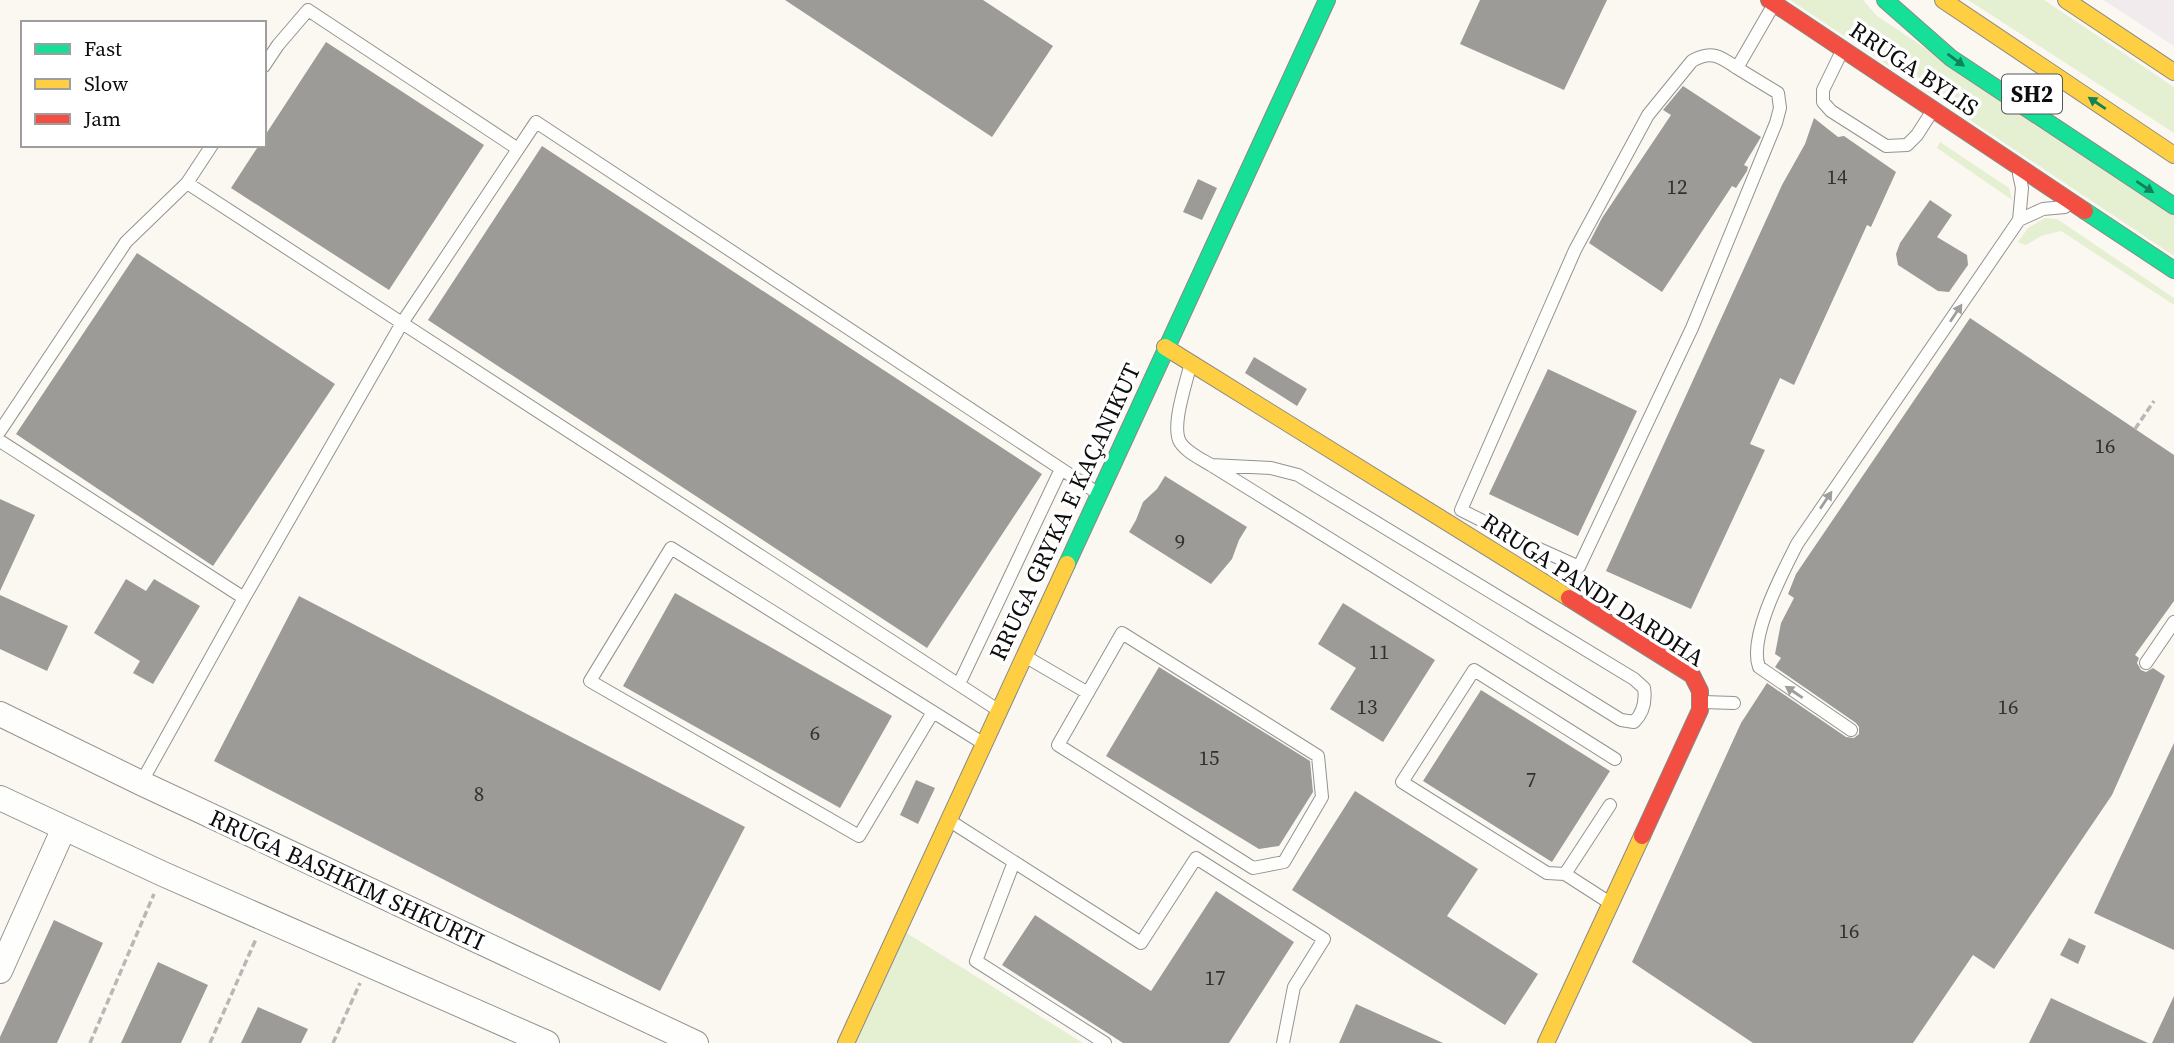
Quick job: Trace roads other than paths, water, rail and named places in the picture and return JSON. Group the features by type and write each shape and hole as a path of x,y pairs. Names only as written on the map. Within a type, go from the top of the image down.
{"main road":[{"name":"RRUGA GRYKA E KAÇANIKUT","path":"846,1043 1327,0"},
{"name":"SH2","path":"1888,0 2174,188"},
{"path":"1888,0 1951,58 2174,206"},
{"name":"SH2","path":"1942,0 2174,155"},
{"path":"2066,0 2174,72"},
{"name":"RRUGA BYLIS","path":"1771,2 2174,270"},
{"name":"RRUGA PANDI DARDHA","path":"1165,347 1692,675 1699,685 1702,702 1546,1043"}],"street":[{"name":"RRUGA BASHKIM SHKURTI","path":"0,714 695,1043"},
{"path":"0,798 163,874 547,1043"},
{"path":"0,971 64,828"}],"lane":[{"path":"1738,68 1771,2"},
{"path":"266,63 308,10 518,149"},
{"path":"1843,49 1822,90 1823,102 1831,111 1886,146 1907,145 1933,110"},
{"path":"1718,55 1738,68 1778,93 1780,108 1776,123 1692,328 1579,567 1461,510 1575,250 1648,115 1692,61 1701,56 1718,55"},
{"path":"141,783 402,323 536,122 1099,494"},
{"path":"0,431 125,242 187,183 211,147"},
{"path":"1851,730 1759,667 1756,658 1758,642 1772,594 1797,544 2018,220 2022,188 2017,165"},
{"path":"187,183 1000,711"},
{"path":"2018,220 2043,209 2081,208"},
{"path":"2132,242 2149,267 2174,284"},
{"path":"1191,363 1176,429 1180,442 1189,451 1211,465 1620,720 1634,722 1641,715 1646,698 1644,688 1634,679 1298,475 1271,468 1211,465"},
{"path":"0,441 244,598"},
{"path":"959,684 1061,469"},
{"path":"933,712 859,836 590,681 671,548 933,712 984,744"},
{"path":"2146,663 2174,622"},
{"path":"1122,633 1318,756 1322,797 1284,862 1253,868 1058,745 1088,693 1122,633"},
{"path":"1025,656 1088,693"},
{"path":"1610,903 1565,874 1547,873 1402,782 1474,670 1615,759"},
{"path":"1702,702 1734,703"},
{"path":"1565,874 1610,805"},
{"path":"950,821 1141,943 1196,858 1324,939 1294,987 1283,1043"},
{"path":"1014,862 976,961 1105,1043"}]}
